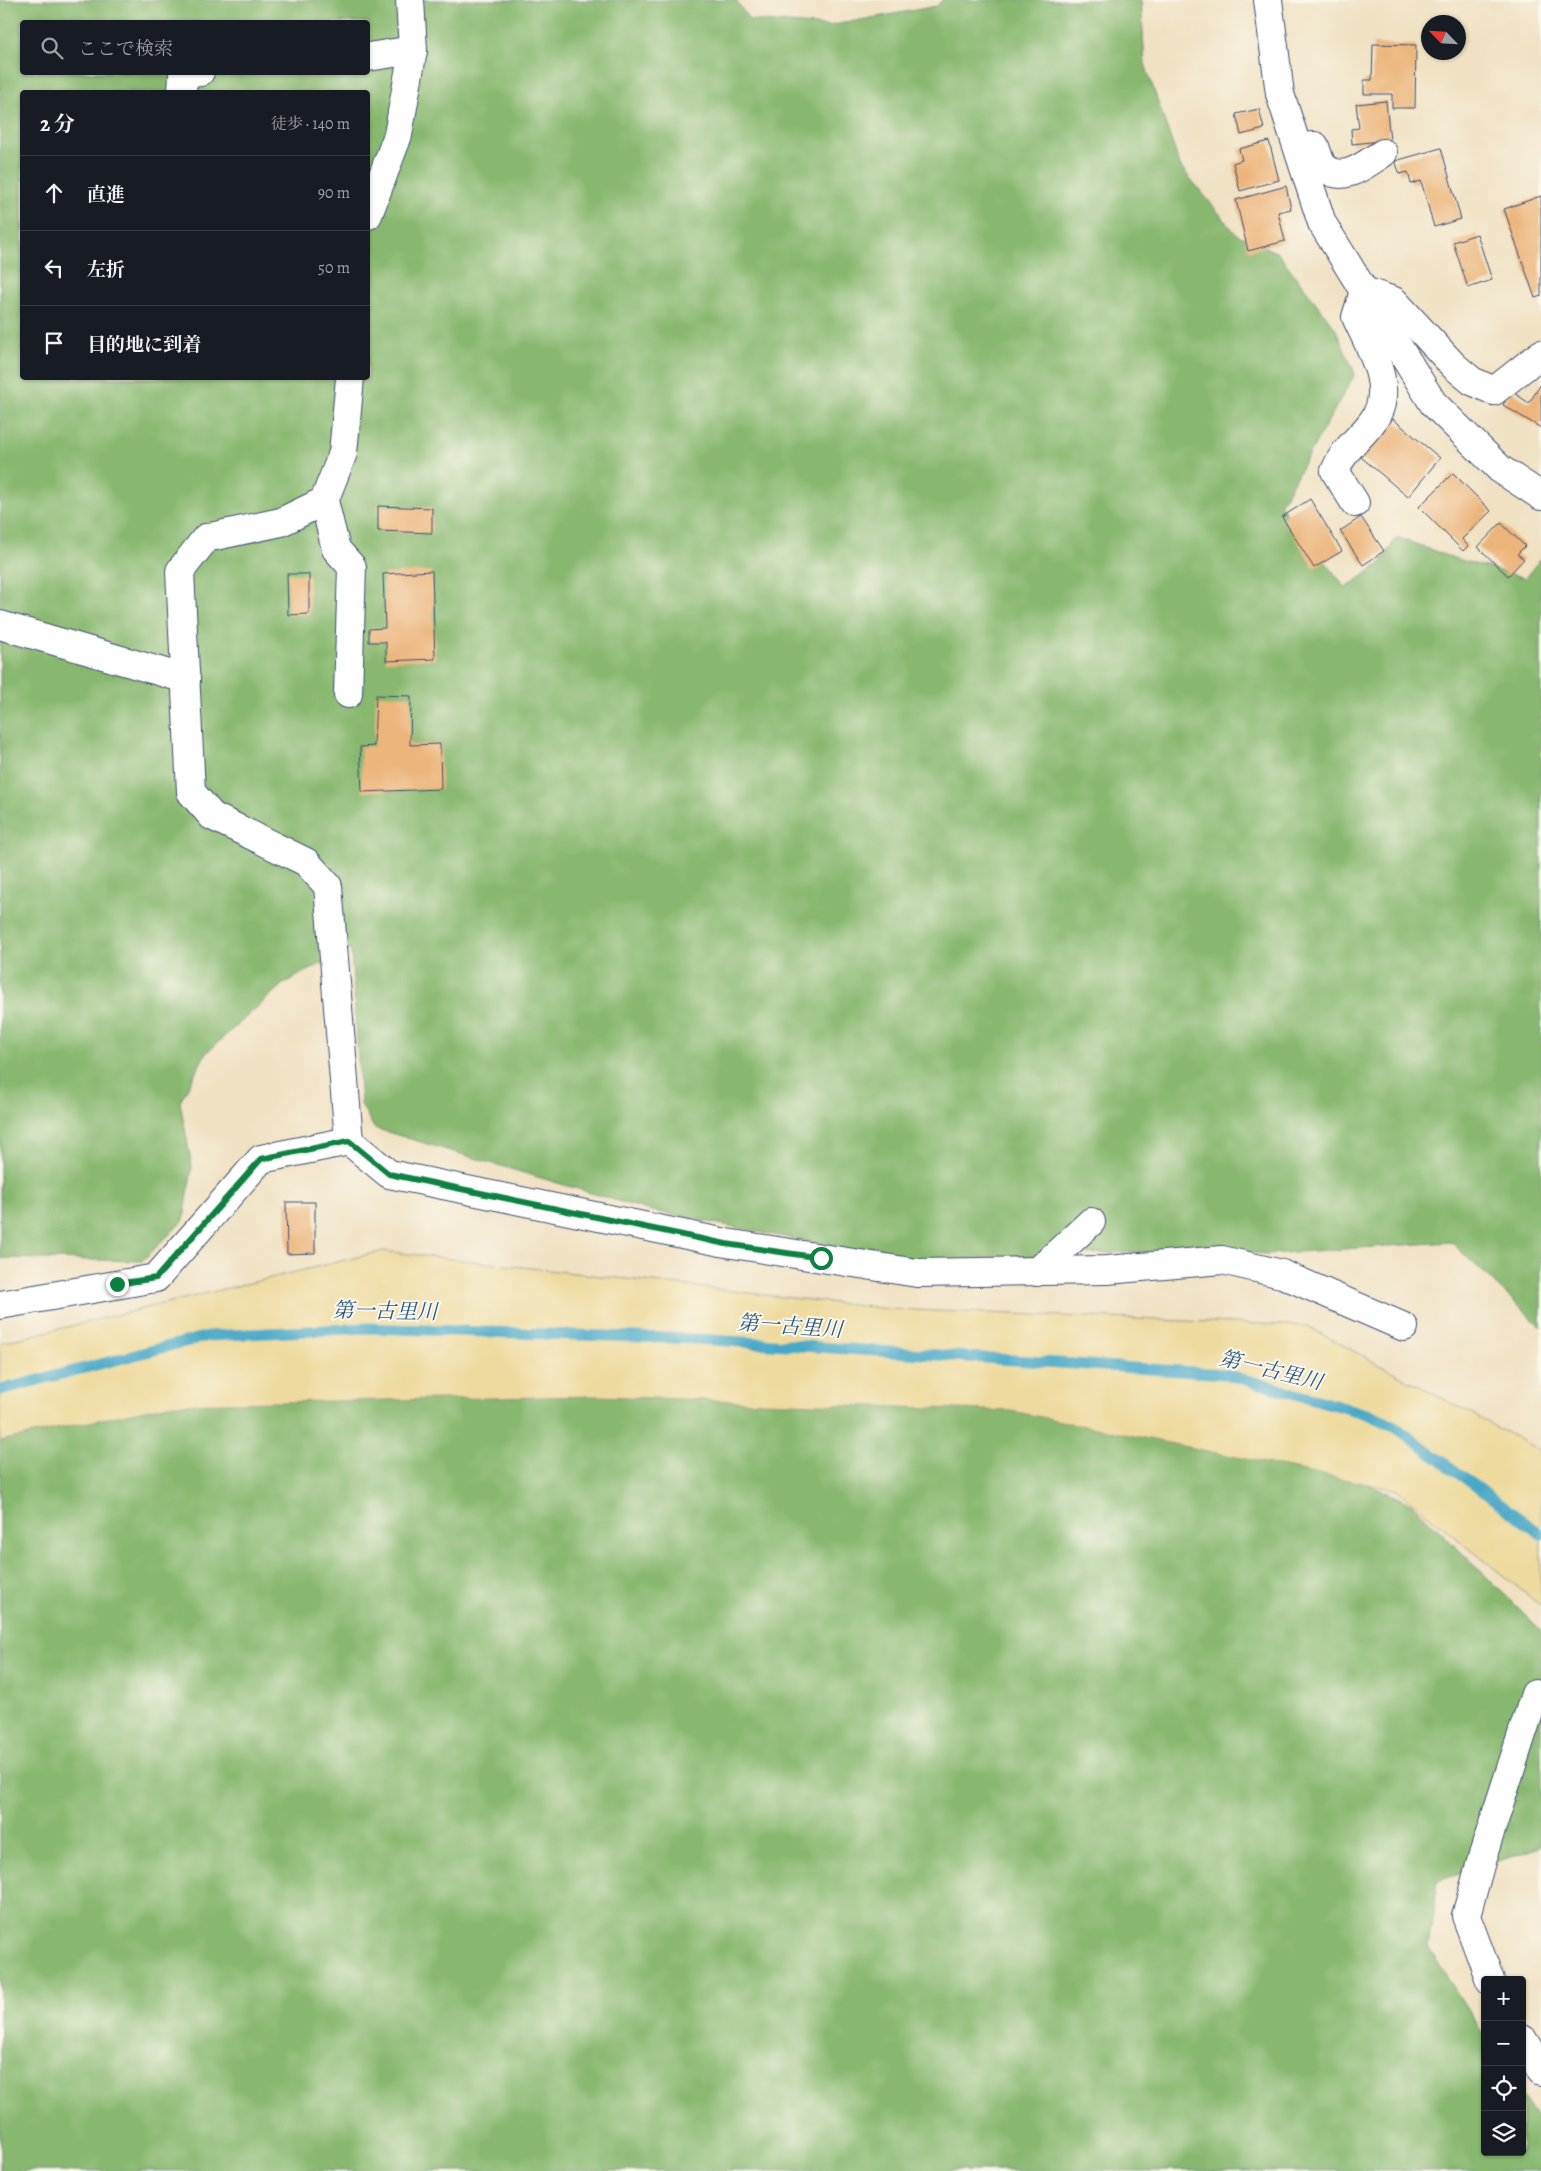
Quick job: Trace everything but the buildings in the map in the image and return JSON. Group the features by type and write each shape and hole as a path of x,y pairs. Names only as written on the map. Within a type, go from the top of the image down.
{"street":[{"path":"370,210 398,135 413,50 410,0"},
{"path":"1268,0 1280,94 1322,223 1433,403 1500,469 1541,496"},
{"path":"370,57 413,50"},
{"path":"182,90 183,75"},
{"path":"1298,148 1315,146 1324,167 1336,174 1351,173 1383,153"},
{"path":"1364,291 1394,301 1454,366 1472,380 1494,391 1541,354"},
{"path":"1355,503 1335,471 1341,455 1372,422 1380,409 1382,388 1378,366 1356,317 1364,291"},
{"path":"348,694 352,568 336,550 324,501 343,452 350,380"},
{"path":"324,501 281,522 206,538 180,571 190,792 212,816 306,862 328,886 349,1141 389,1174 726,1244 917,1273 1107,1270 1222,1260 1282,1274 1404,1327"},
{"path":"0,625 186,679"},
{"path":"0,1305 156,1278 261,1159 349,1141"},
{"path":"1037,1272 1091,1222"},
{"path":"1488,1976 1466,1916 1482,1858 1535,1694"},
{"path":"1526,2045 1541,2072"}],"green space":[{"path":"0,0 736,0 749,20 828,26 937,6 942,0 1141,0 1145,64 1180,166 1236,234 1278,253 1335,328 1355,374 1280,505 1346,588 1381,563 1397,537 1450,557 1525,578 1541,558 1541,1327 1451,1242 1266,1254 1212,1249 906,1261 648,1210 374,1128 361,1104 351,948 284,983 206,1053 180,1102 192,1167 184,1220 142,1261 0,1258"},
{"path":"170,1388 1020,1397 1232,1424 1412,1504 1541,1630 1541,1847 1438,1881 1428,1947 1481,2031 1481,2156 1526,2156 1526,2101 1541,2124 1541,2171 0,2171 0,1422"}],"sand":[{"path":"383,1251 888,1309 1307,1326 1541,1451 1541,1606 1397,1490 1012,1411 598,1396 173,1404 0,1441 0,1343"}],"waterway":[{"name":"第一古里川","path":"0,1390 208,1336 367,1328 697,1339 1225,1374 1370,1415 1394,1426 1541,1534"}],"route":[{"path":"117,1284 156,1278 261,1159 349,1141 389,1174 726,1244 821,1258"}]}
